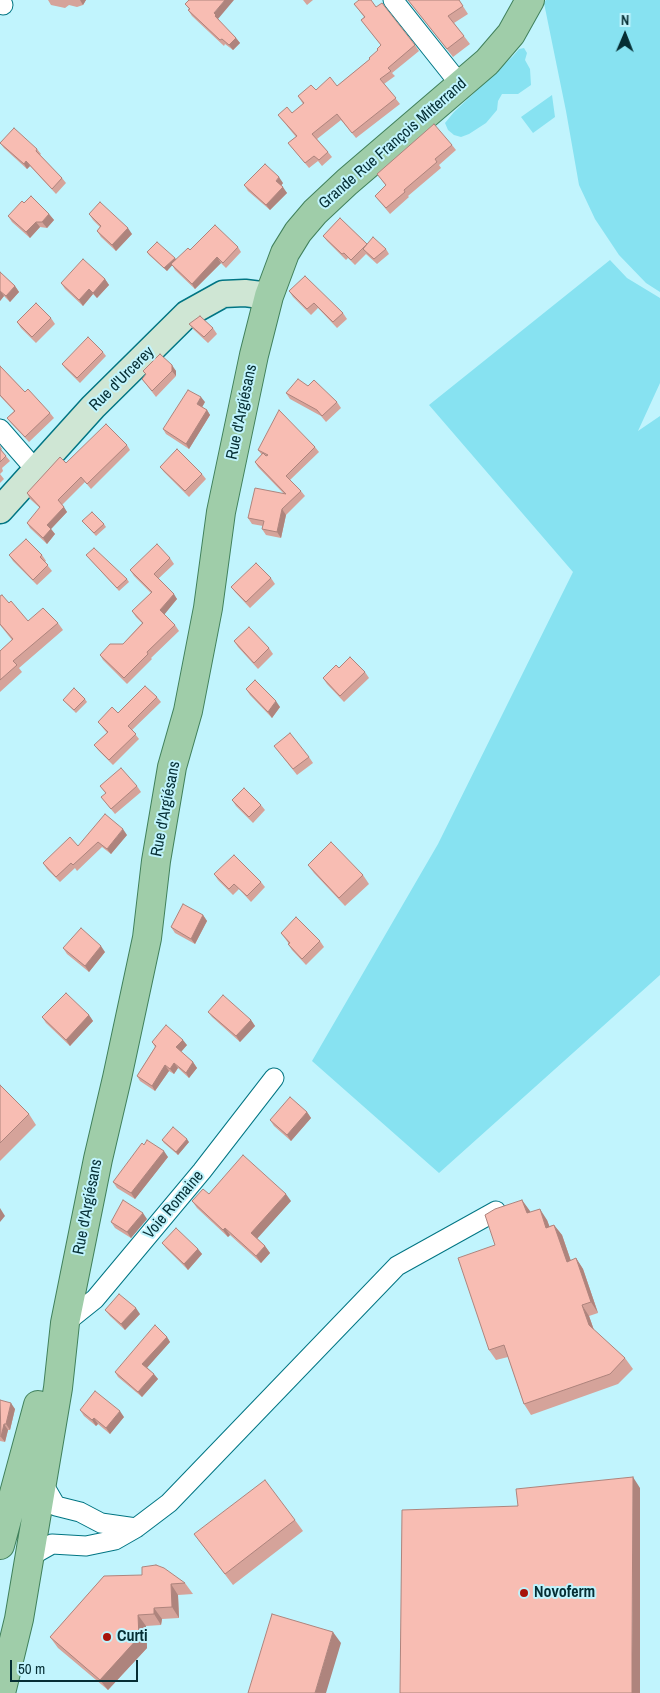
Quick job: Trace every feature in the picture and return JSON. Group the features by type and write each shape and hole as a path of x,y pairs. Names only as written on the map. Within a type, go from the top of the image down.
{"main road":[{"name":"Grande Rue François Mitterrand","path":"268,296 285,253 298,232 315,212 347,182 487,62 511,34 530,0"},
{"name":"Rue d'Argiésans","path":"1,1693 19,1618 29,1557 46,1513 42,1482 58,1388 65,1323 98,1159 147,938 156,861 172,767 188,711 208,608 221,512 268,296"},
{"name":"Rue d'Argiésans","path":"0,1545 42,1389 65,1323"}],"street":[{"path":"393,0 455,78 462,84"},
{"name":"Rue d'Urcerey","path":"0,510 93,407 187,314 223,294 245,293 268,296"},
{"path":"0,429 35,469"},
{"name":"Voie Romaine","path":"65,1323 95,1299 202,1171 274,1078"},
{"path":"29,1557 52,1544 86,1546 115,1540 136,1528 168,1503 397,1266 496,1211"},
{"path":"26,1452 22,1504 46,1513 80,1512 101,1523 136,1528"},
{"path":"46,1513 52,1544"},
{"path":"0,1553 17,1531 46,1513"}],"shaded area":[{"path":"546,0 660,0 660,292 646,283 619,255 595,219 579,185 544,3"},
{"path":"524,48 527,53 525,60 530,69 531,85 518,94 502,94 498,101 497,110 486,123 469,134 461,137 454,135 448,130 445,123 454,112 519,49"},
{"path":"552,95 555,117 533,133 521,117"},
{"path":"610,260 627,278 660,298 660,383 638,431 660,416 660,975 439,1173 312,1061 438,844 573,572 429,405"}],"building":[{"path":"189,0 225,0 214,13 236,38 229,45 222,39 220,40 188,10 190,9 185,4"},
{"path":"359,0 371,0 376,7 382,3 415,45 388,68 391,71 380,79 396,98 352,133 337,114 312,134 328,152 319,160 314,156 305,163 288,143 297,136 278,115 287,107 292,113 304,103 298,96 311,85 316,90 330,77 337,86 378,50 381,45 361,20 365,17 354,4"},
{"path":"408,0 459,0 463,6 448,16 464,36 447,49"},
{"path":"434,124 452,145 435,159 437,162 386,208 375,196 386,185 377,174"},
{"path":"14,128 37,149 36,151 62,178 52,189 26,161 24,164 0,143"},
{"path":"265,164 279,177 276,181 283,187 266,205 244,185"},
{"path":"31,196 49,214 42,222 36,222 26,232 8,216 22,201 24,203"},
{"path":"100,202 128,228 112,245 97,231 101,226 89,214"},
{"path":"340,218 367,244 351,260 323,236"},
{"path":"215,225 238,247 223,263 217,257 192,284 171,264 188,248 190,250"},
{"path":"373,237 386,249 374,259 363,249"},
{"path":"157,242 175,258 164,268 147,252"},
{"path":"83,259 105,279 93,293 89,289 79,300 61,283"},
{"path":"0,272 15,286 6,296 0,291"},
{"path":"305,276 343,313 333,322 314,303 307,309 289,291"},
{"path":"36,303 51,318 32,337 17,322"},
{"path":"200,316 213,328 204,337 189,324"},
{"path":"88,337 103,352 77,378 62,364"},
{"path":"160,354 172,365 172,371 152,391 142,379 146,374 143,371"},
{"path":"0,366 25,392 28,389 50,413 25,437 7,418 15,411 0,395"},
{"path":"298,379 308,386 314,380 337,402 322,416 317,410 286,393"},
{"path":"188,390 201,397 197,404 207,410 186,444 163,429"},
{"path":"279,410 315,447 286,476 301,491 282,509 277,532 262,529 264,521 248,518 255,488 286,494 255,462 263,453 266,456 268,455 258,450"},
{"path":"106,424 127,445 87,484 81,477 58,500 64,507 47,525 51,529 43,538 27,523 40,507 27,493 60,457 66,463"},
{"path":"0,449 6,456 0,462"},
{"path":"177,449 202,474 185,491 160,467"},
{"path":"92,512 104,524 94,533 82,521"},
{"path":"26,539 42,555 40,557 48,565 33,580 9,555"},
{"path":"157,544 170,558 154,574 174,594 160,610 175,625 124,678 100,655 110,644 123,644 143,623 132,611 152,592 130,570"},
{"path":"94,548 127,579 117,588 86,555"},
{"path":"256,563 271,578 246,602 231,587"},
{"path":"2,595 9,603 11,601 28,621 43,608 58,623 13,661 17,665 0,680 0,651 13,639 0,624 0,596"},
{"path":"249,627 269,648 254,663 234,641"},
{"path":"350,657 365,672 340,696 323,678 336,665 339,668"},
{"path":"255,680 276,701 268,712 246,689"},
{"path":"145,686 157,697 128,726 136,734 109,760 94,745 108,732 98,722 112,707 118,713"},
{"path":"74,688 85,699 74,710 63,700"},
{"path":"290,733 309,757 293,769 274,746"},
{"path":"121,768 137,786 111,809 101,797 106,793 100,786"},
{"path":"244,788 261,805 249,817 232,800"},
{"path":"105,814 123,829 107,849 98,842 73,865 71,863 56,877 43,863 70,837 78,846"},
{"path":"331,842 363,875 339,898 308,865"},
{"path":"234,855 261,882 247,896 234,884 229,889 214,874"},
{"path":"183,904 203,915 191,939 171,927"},
{"path":"296,917 320,941 302,959 281,933"},
{"path":"81,928 101,946 85,966 63,948"},
{"path":"66,993 89,1015 66,1040 42,1017"},
{"path":"223,995 251,1020 236,1036 208,1012"},
{"path":"166,1025 183,1040 176,1047 193,1062 186,1073 174,1063 170,1069 165,1065 152,1086 137,1076 156,1046 152,1042"},
{"path":"0,1085 29,1114 0,1143"},
{"path":"290,1097 307,1112 287,1135 270,1120"},
{"path":"173,1127 187,1139 176,1152 162,1140"},
{"path":"147,1140 164,1151 131,1193 113,1182 142,1143 144,1145"},
{"path":"243,1155 286,1194 251,1233 265,1246 256,1256 225,1228 223,1230 192,1201 203,1189 209,1194"},
{"path":"123,1200 143,1213 127,1232 111,1222"},
{"path":"522,1200 527,1213 540,1209 546,1228 554,1225 567,1262 576,1258 591,1302 582,1305 589,1325 625,1358 610,1374 524,1404 504,1345 489,1350 458,1258 495,1245 485,1215 495,1209"},
{"path":"176,1228 198,1249 184,1264 162,1243"},
{"path":"119,1294 136,1308 121,1324 105,1310"},
{"path":"155,1325 167,1337 142,1364 154,1374 138,1392 115,1372"},
{"path":"95,1391 120,1411 106,1428 80,1410"},
{"path":"0,1400 11,1403 1,1437"},
{"name":"Novoferm","path":"633,1477 632,1693 400,1693 402,1510 518,1506 516,1489"},
{"path":"265,1480 295,1520 225,1574 194,1534"},
{"name":"Curti","path":"156,1565 164,1568 185,1583 171,1584 172,1607 154,1608 154,1614 138,1615 139,1637 100,1680 50,1637 104,1576 142,1575 142,1567"},
{"path":"272,1614 333,1632 315,1693 248,1693"}],"place":[{"name":"Novoferm","path":"524,1593"},
{"name":"Curti","path":"107,1637"}]}
